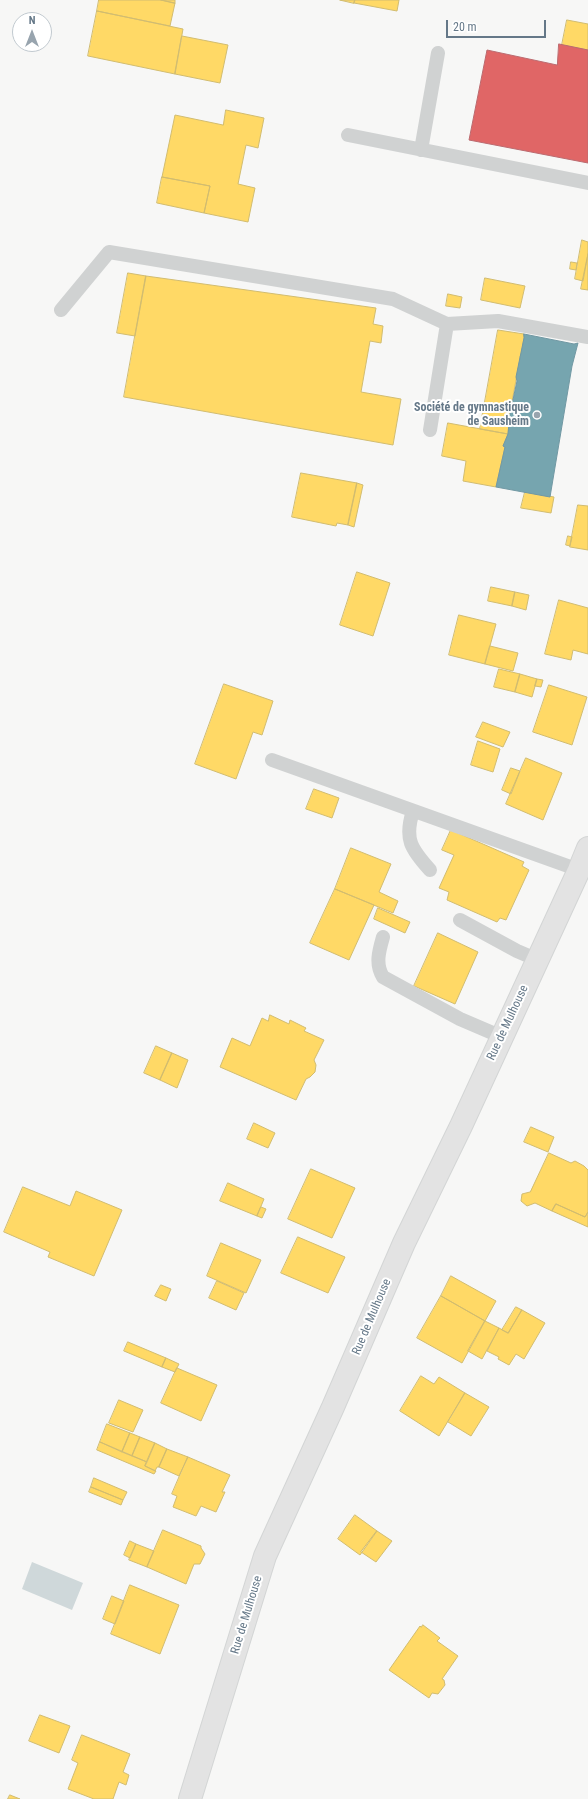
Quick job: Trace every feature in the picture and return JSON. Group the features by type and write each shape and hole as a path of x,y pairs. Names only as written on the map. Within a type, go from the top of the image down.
{"main road":[{"name":"Rue de Mulhouse","path":"190,1799 265,1556 333,1407 404,1243 461,1126 588,848"}],"lane":[{"path":"421,150 438,53"},
{"path":"348,135 588,183"},
{"path":"61,310 109,252 393,299 447,324 498,320 588,337"},
{"path":"430,430 447,324"},
{"path":"272,760 579,870"},
{"path":"413,811 408,825 409,836 414,853 430,870"},
{"path":"460,920 517,951 538,960"},
{"path":"383,937 378,961 379,970 383,976 460,1019 502,1037"}],"shaded area":[{"path":"32,1562 83,1583 72,1610 22,1589"}],"building: Logements":[{"path":"99,0 161,0 175,3 170,26 97,11"},
{"path":"161,0 175,0 175,3"},
{"path":"340,0 355,0 354,3"},
{"path":"355,0 399,0 397,11 354,3"},
{"path":"97,11 183,29 175,74 88,56"},
{"path":"567,20 588,24 588,50 562,45"},
{"path":"182,36 228,45 220,83 175,74"},
{"path":"226,110 264,118 258,148 246,145 238,184 255,188 248,222 204,213 210,186 162,177 175,115 223,125"},
{"path":"162,177 210,186 204,213 157,203"},
{"path":"582,240 588,242 588,254 583,281 575,279"},
{"path":"588,254 588,290 581,289"},
{"path":"571,262 577,263 576,270 570,269"},
{"path":"128,273 146,276 135,336 117,333"},
{"path":"146,276 376,308 373,324 383,326 381,343 370,341 361,392 401,399 393,445 124,397"},
{"path":"485,278 525,286 520,308 481,300"},
{"path":"448,294 462,297 460,308 446,306"},
{"path":"498,330 524,334 508,423 508,434 480,429"},
{"path":"448,423 508,434 503,446 505,447 496,487 463,481 466,461 442,456"},
{"path":"301,473 357,483 348,525 337,523 336,526 292,517"},
{"path":"357,483 363,485 354,527 348,525"},
{"path":"525,492 554,497 551,513 521,508"},
{"path":"578,505 588,506 588,550 570,547"},
{"path":"568,536 572,537 570,546 566,545"},
{"path":"357,572 390,583 373,636 340,625"},
{"path":"491,587 515,592 512,606 488,601"},
{"path":"515,592 529,595 526,610 512,606"},
{"path":"559,600 588,608 588,654 573,650 571,660 545,654"},
{"path":"459,615 496,624 485,664 449,655"},
{"path":"490,646 518,653 513,671 485,664"},
{"path":"499,669 520,674 515,692 494,687"},
{"path":"520,674 537,679 532,697 515,692"},
{"path":"537,679 543,680 541,687 535,686"},
{"path":"224,684 273,701 262,735 253,732 236,779 195,764"},
{"path":"549,685 587,697 572,745 533,732"},
{"path":"483,722 510,732 503,747 476,737"},
{"path":"478,741 500,749 493,772 471,765"},
{"path":"526,758 562,773 543,820 506,804"},
{"path":"511,768 520,771 511,794 502,790"},
{"path":"314,789 339,798 332,818 306,809"},
{"path":"451,830 524,862 522,866 529,870 506,920 500,918 497,922 447,900 449,892 439,888 454,855 442,850"},
{"path":"351,848 391,864 379,892 398,901 393,913 335,889"},
{"path":"335,889 374,905 349,960 310,943"},
{"path":"378,908 410,922 405,933 374,919"},
{"path":"438,933 478,952 455,1004 414,986"},
{"path":"270,1015 289,1024 290,1020 306,1028 304,1031 324,1040 314,1060 316,1065 315,1072 306,1079 296,1100 220,1067 232,1038 250,1046 262,1018 268,1021"},
{"path":"156,1046 172,1053 160,1080 144,1073"},
{"path":"172,1053 188,1060 177,1088 160,1080"},
{"path":"254,1123 275,1133 268,1148 247,1139"},
{"path":"531,1127 554,1137 548,1152 524,1142"},
{"path":"549,1153 571,1163 575,1161 588,1170 588,1212 585,1217 556,1204 552,1211 535,1203 527,1206 521,1201 522,1194 530,1192"},
{"path":"311,1169 355,1188 332,1238 288,1219"},
{"path":"228,1183 264,1199 257,1216 220,1201"},
{"path":"23,1187 70,1206 76,1191 122,1210 94,1276 48,1257 50,1252 4,1232"},
{"path":"556,1204 585,1217 588,1212 588,1227 552,1211"},
{"path":"261,1207 266,1209 262,1218 257,1216"},
{"path":"298,1237 345,1257 328,1293 281,1273"},
{"path":"221,1243 261,1260 246,1293 207,1276"},
{"path":"451,1276 496,1301 485,1321 441,1296"},
{"path":"217,1281 244,1293 236,1310 209,1298"},
{"path":"161,1285 171,1289 166,1301 155,1296"},
{"path":"441,1296 485,1321 462,1363 417,1338"},
{"path":"516,1307 522,1310 508,1333 502,1330"},
{"path":"522,1310 545,1323 524,1359 516,1354 509,1365 498,1359 499,1357 487,1351 499,1328 508,1333"},
{"path":"485,1321 499,1328 482,1359 468,1351"},
{"path":"128,1342 166,1358 162,1367 124,1351"},
{"path":"166,1358 179,1364 175,1372 162,1367"},
{"path":"177,1368 217,1385 201,1421 161,1403"},
{"path":"421,1376 434,1384 439,1377 465,1393 439,1436 400,1411"},
{"path":"465,1393 489,1407 471,1436 448,1422"},
{"path":"119,1400 143,1410 133,1432 109,1423"},
{"path":"107,1424 130,1433 122,1452 100,1442"},
{"path":"130,1433 140,1437 132,1456 122,1452"},
{"path":"140,1437 155,1443 147,1462 132,1456"},
{"path":"100,1442 147,1462 145,1466 156,1471 154,1474 97,1450"},
{"path":"155,1443 167,1449 159,1467 157,1467 155,1471 145,1466"},
{"path":"167,1449 188,1457 179,1476 159,1467"},
{"path":"188,1457 230,1475 222,1492 225,1492 216,1512 201,1506 196,1516 173,1507 177,1496 172,1494"},
{"path":"94,1478 127,1492 123,1500 91,1487"},
{"path":"91,1487 123,1500 121,1505 89,1492"},
{"path":"355,1515 377,1531 360,1555 338,1539"},
{"path":"163,1530 201,1546 205,1554 200,1564 194,1564 186,1584 147,1567"},
{"path":"377,1531 392,1541 376,1562 361,1552"},
{"path":"130,1541 136,1544 130,1558 124,1555"},
{"path":"136,1544 154,1551 147,1567 129,1560"},
{"path":"130,1585 179,1605 160,1654 111,1634"},
{"path":"112,1596 124,1601 115,1624 103,1619"},
{"path":"423,1625 440,1638 437,1641 458,1656 442,1679 444,1680 445,1685 438,1694 432,1693 429,1698 389,1670 420,1626 421,1627"},
{"path":"40,1715 70,1726 59,1753 29,1741"},
{"path":"82,1735 130,1754 123,1772 129,1775 126,1785 119,1782 113,1799 94,1799 68,1789 78,1763 72,1760"},
{"path":"10,1795 20,1799 8,1799"}],"building: Commerces":[{"path":"559,44 588,50 588,163 469,140 487,50 557,65"}],"building: Public":[{"name":"Société de gymnastique de Sausheim","path":"524,334 574,344 578,343 572,366 550,497 496,487 505,447 503,446 508,434 508,423 517,381 516,377"}],"place":[{"name":"Société de gymnastique de Sausheim","path":"537,415"}]}
